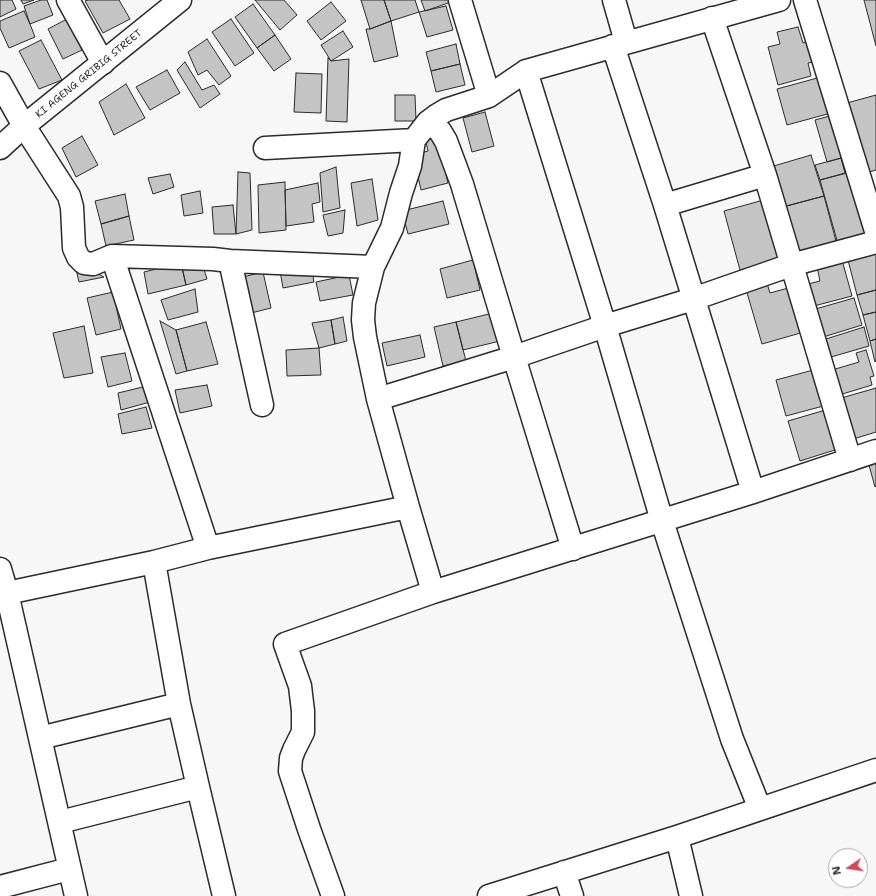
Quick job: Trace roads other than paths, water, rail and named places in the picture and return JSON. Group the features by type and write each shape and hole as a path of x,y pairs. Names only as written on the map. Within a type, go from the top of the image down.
{"street":[{"path":"68,0 103,63"},
{"path":"460,0 489,96"},
{"path":"614,0 620,44 665,206 753,492"},
{"path":"433,592 378,399 364,338 363,320 364,303 373,267 392,228 410,166 414,140 428,122 436,116 446,110 489,96 526,71 712,18 749,4 779,0"},
{"path":"805,0 876,231"},
{"name":"KI AGENG GRIBIG STREET","path":"0,148 24,126 103,63 174,2"},
{"path":"712,18 765,175 850,460"},
{"path":"526,71 605,326 662,521 732,739 760,809"},
{"path":"0,83 24,126 69,196 72,207 74,248 78,257 84,264 93,264 112,256 213,259 373,267"},
{"path":"428,122 440,131 454,160 573,549"},
{"path":"266,148 414,140"},
{"path":"665,206 765,175"},
{"path":"378,399 514,357 605,326 693,300 791,265 876,242"},
{"path":"112,256 208,548"},
{"path":"230,261 262,405"},
{"path":"333,896 290,771 293,754 303,732 303,711 300,686 285,644 433,592 662,521 876,451"},
{"path":"4,593 154,562 208,548 408,507"},
{"path":"154,562 179,704 224,896"},
{"path":"0,569 4,593 60,822 76,896"},
{"path":"40,738 179,704"},
{"path":"489,896 677,837 876,770"},
{"path":"60,822 198,787"},
{"path":"677,837 690,896"},
{"path":"0,886 69,869"},
{"path":"564,872 572,896"}]}
